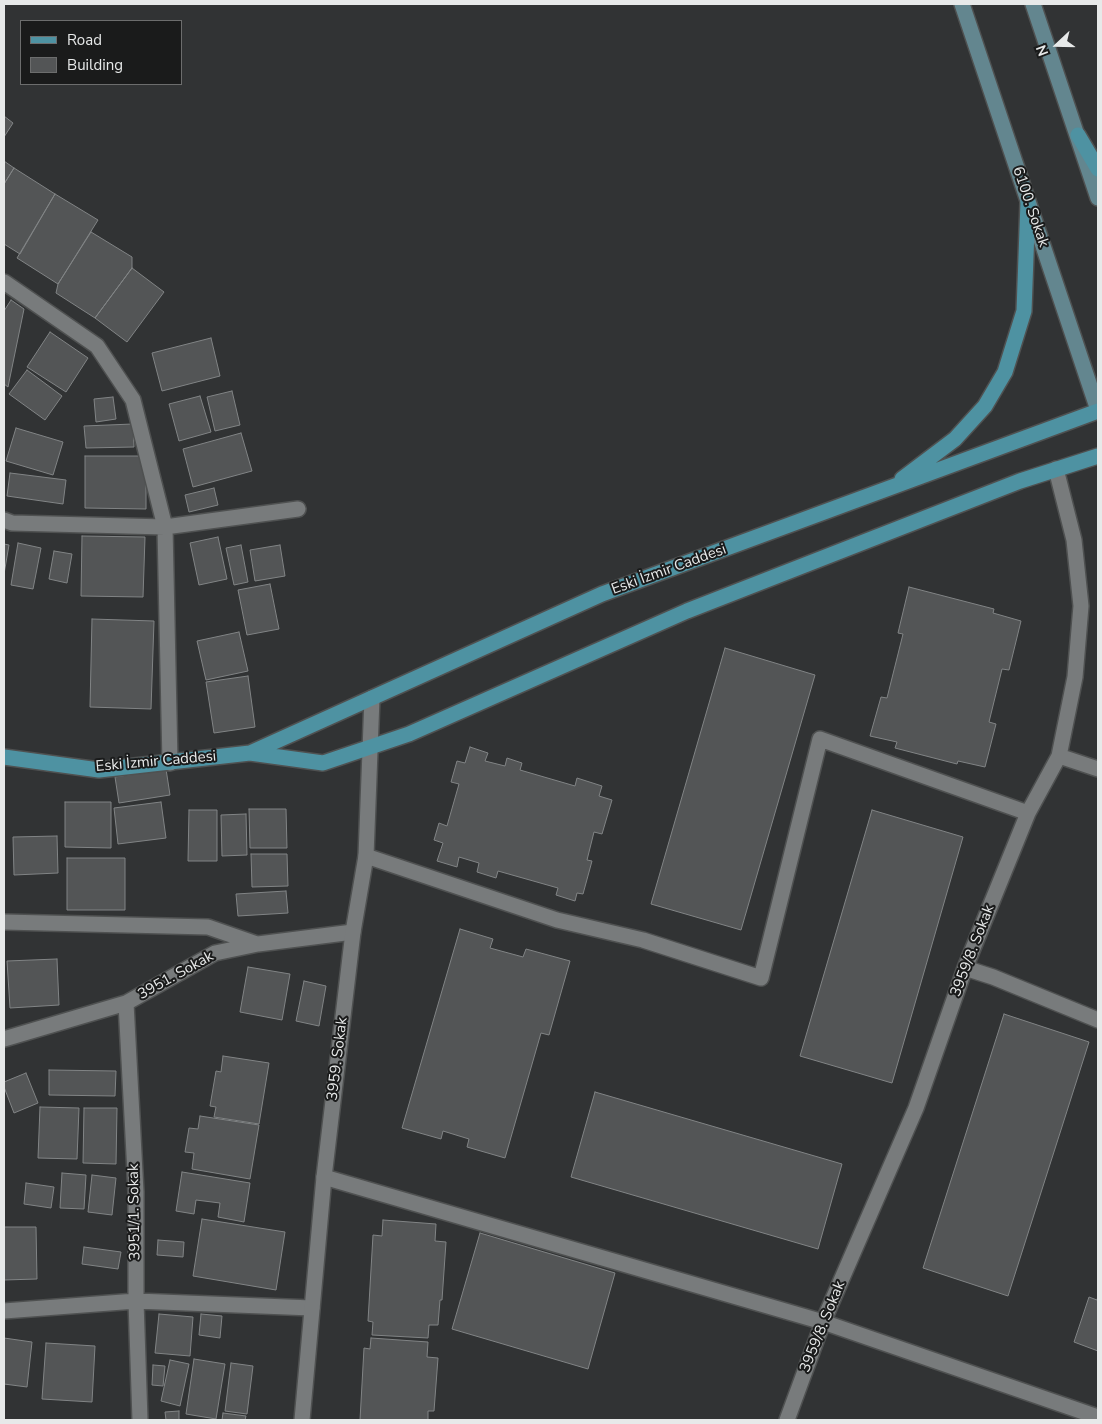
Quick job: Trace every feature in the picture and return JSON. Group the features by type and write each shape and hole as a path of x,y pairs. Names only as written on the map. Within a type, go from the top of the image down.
{"main road":[{"name":"6100. Sokak","path":"962,4 1098,410"},
{"path":"1033,4 1098,198"},
{"path":"1078,135 1098,169"},
{"path":"887,490 955,440 985,406 1005,372 1024,311 1028,202"},
{"name":"Eski İzmir Caddesi","path":"250,753 602,594 887,490 1098,410"},
{"name":"Eski İzmir Caddesi","path":"4,757 100,770 250,753 323,764 409,734 687,611 1020,481 1098,456"}],"street":[{"path":"4,282 98,346 133,400 165,527 170,763"},
{"name":"3959/8. Sokak","path":"787,1420 823,1322 916,1108 966,968 1028,814 1059,756 1075,677 1081,606 1074,540 1056,470"},
{"path":"4,520 12,523 165,527 298,509"},
{"name":"3959. Sokak","path":"302,1420 324,1177 353,932 366,856 372,698"},
{"path":"366,856 557,920 643,940 761,978 820,739 1028,814"},
{"path":"1059,756 1098,769"},
{"path":"4,922 208,927 258,944"},
{"name":"3951. Sokak","path":"4,1039 126,1003 215,953 258,944 353,932"},
{"path":"966,968 993,976 1098,1020"},
{"name":"3951/1. Sokak","path":"126,1003 136,1192 136,1301 140,1420"},
{"path":"324,1177 823,1322 1098,1417"},
{"path":"4,1311 136,1301 312,1308"}],"building":[{"path":"4,116 13,123 4,137"},
{"path":"4,161 14,168 4,184"},
{"path":"14,168 55,194 20,254 4,244 4,184"},
{"path":"55,194 98,220 58,284 17,258"},
{"path":"91,232 132,257 132,268 95,318 56,293 58,284"},
{"path":"132,268 164,292 127,342 95,318"},
{"path":"11,300 24,309 8,387 4,384 4,311"},
{"path":"50,332 88,358 66,392 27,367"},
{"path":"211,338 220,376 162,391 152,353"},
{"path":"27,370 62,396 45,420 9,394"},
{"path":"232,391 240,425 215,431 207,397"},
{"path":"200,396 211,432 179,441 169,404"},
{"path":"113,397 116,419 96,422 94,399"},
{"path":"133,424 134,447 86,448 84,426"},
{"path":"16,428 63,442 53,475 6,461"},
{"path":"241,433 252,471 193,487 183,449"},
{"path":"85,456 146,456 146,509 85,508"},
{"path":"10,473 66,480 63,504 7,496"},
{"path":"214,488 218,505 189,512 185,495"},
{"path":"82,536 145,537 143,597 81,596"},
{"path":"218,537 227,579 199,585 190,543"},
{"path":"18,543 41,548 33,589 11,585"},
{"path":"4,544 9,545 4,574"},
{"path":"241,545 248,582 234,585 226,548"},
{"path":"280,545 285,576 255,581 250,550"},
{"path":"54,551 72,554 67,583 49,579"},
{"path":"270,584 279,629 247,635 238,590"},
{"path":"909,587 994,609 993,613 1021,621 1009,670 1002,669 989,722 996,724 985,767 958,761 957,764 895,748 897,742 870,736 881,697 887,698 903,634 898,633"},
{"path":"92,619 154,621 151,709 90,707"},
{"path":"239,632 248,671 206,680 197,641"},
{"path":"725,648 815,675 741,930 651,904"},
{"path":"248,676 255,727 214,733 206,682"},
{"path":"470,747 488,753 485,761 505,766 507,758 522,763 520,770 575,786 577,778 602,786 599,796 612,800 602,834 594,832 587,860 592,861 583,894 577,893 575,901 556,895 558,888 498,871 496,878 477,872 479,863 459,857 457,867 437,861 443,843 434,840 439,823 447,826 459,784 451,782 457,761 465,763"},
{"path":"166,769 170,795 119,803 115,777"},
{"path":"65,802 111,802 111,848 65,847"},
{"path":"161,802 166,838 118,844 114,808"},
{"path":"249,809 286,809 287,848 250,848"},
{"path":"189,810 217,810 217,861 188,861"},
{"path":"872,810 963,837 892,1083 800,1056"},
{"path":"246,814 247,855 222,856 221,815"},
{"path":"57,836 58,873 14,875 13,837"},
{"path":"251,854 287,854 288,886 252,887"},
{"path":"67,858 125,858 125,910 67,910"},
{"path":"286,891 288,913 238,916 236,894"},
{"path":"460,929 493,939 490,948 523,957 526,949 570,961 549,1035 541,1033 505,1158 467,1147 469,1139 443,1131 441,1139 402,1128"},
{"path":"57,959 59,1005 10,1008 7,961"},
{"path":"248,967 290,974 282,1020 240,1012"},
{"path":"304,981 326,986 319,1026 296,1021"},
{"path":"1004,1014 1089,1042 1008,1296 923,1268"},
{"path":"223,1056 269,1063 259,1124 214,1117 216,1107 210,1106 216,1071 221,1072"},
{"path":"49,1070 116,1071 115,1096 49,1095"},
{"path":"26,1073 38,1103 14,1113 4,1087 4,1082"},
{"path":"595,1092 842,1164 818,1249 571,1177"},
{"path":"40,1107 79,1108 77,1159 38,1158"},
{"path":"84,1108 117,1108 116,1164 83,1163"},
{"path":"200,1116 259,1125 250,1179 192,1169 194,1153 185,1152 189,1128 198,1129"},
{"path":"182,1172 250,1183 244,1222 218,1217 220,1203 196,1200 194,1214 176,1211"},
{"path":"62,1173 86,1175 84,1209 60,1208"},
{"path":"92,1175 116,1178 112,1215 88,1212"},
{"path":"26,1183 54,1187 51,1208 24,1204"},
{"path":"202,1219 285,1232 276,1290 193,1276"},
{"path":"383,1220 436,1224 435,1241 446,1242 442,1300 440,1300 438,1325 429,1325 428,1338 372,1335 373,1322 368,1321 373,1235 382,1236"},
{"path":"4,1227 36,1227 37,1279 4,1280"},
{"path":"480,1233 615,1273 588,1369 452,1329"},
{"path":"158,1240 184,1242 183,1257 157,1255"},
{"path":"84,1247 121,1252 118,1269 82,1264"},
{"path":"1098,1296 1098,1351 1074,1342 1089,1297 1097,1300"},
{"path":"159,1314 193,1317 190,1356 155,1353"},
{"path":"201,1314 222,1316 220,1338 199,1335"},
{"path":"4,1338 32,1342 27,1387 4,1384"},
{"path":"371,1338 428,1342 427,1357 438,1358 434,1411 428,1411 428,1420 360,1420 364,1348 370,1349"},
{"path":"46,1343 95,1346 92,1402 42,1399"},
{"path":"194,1359 225,1364 216,1419 186,1414"},
{"path":"170,1360 189,1364 180,1406 161,1401"},
{"path":"231,1363 253,1366 247,1414 225,1411"},
{"path":"153,1365 165,1366 163,1386 152,1385"},
{"path":"179,1411 179,1420 166,1420 165,1412"},
{"path":"223,1413 246,1416 245,1420 222,1420"}]}
